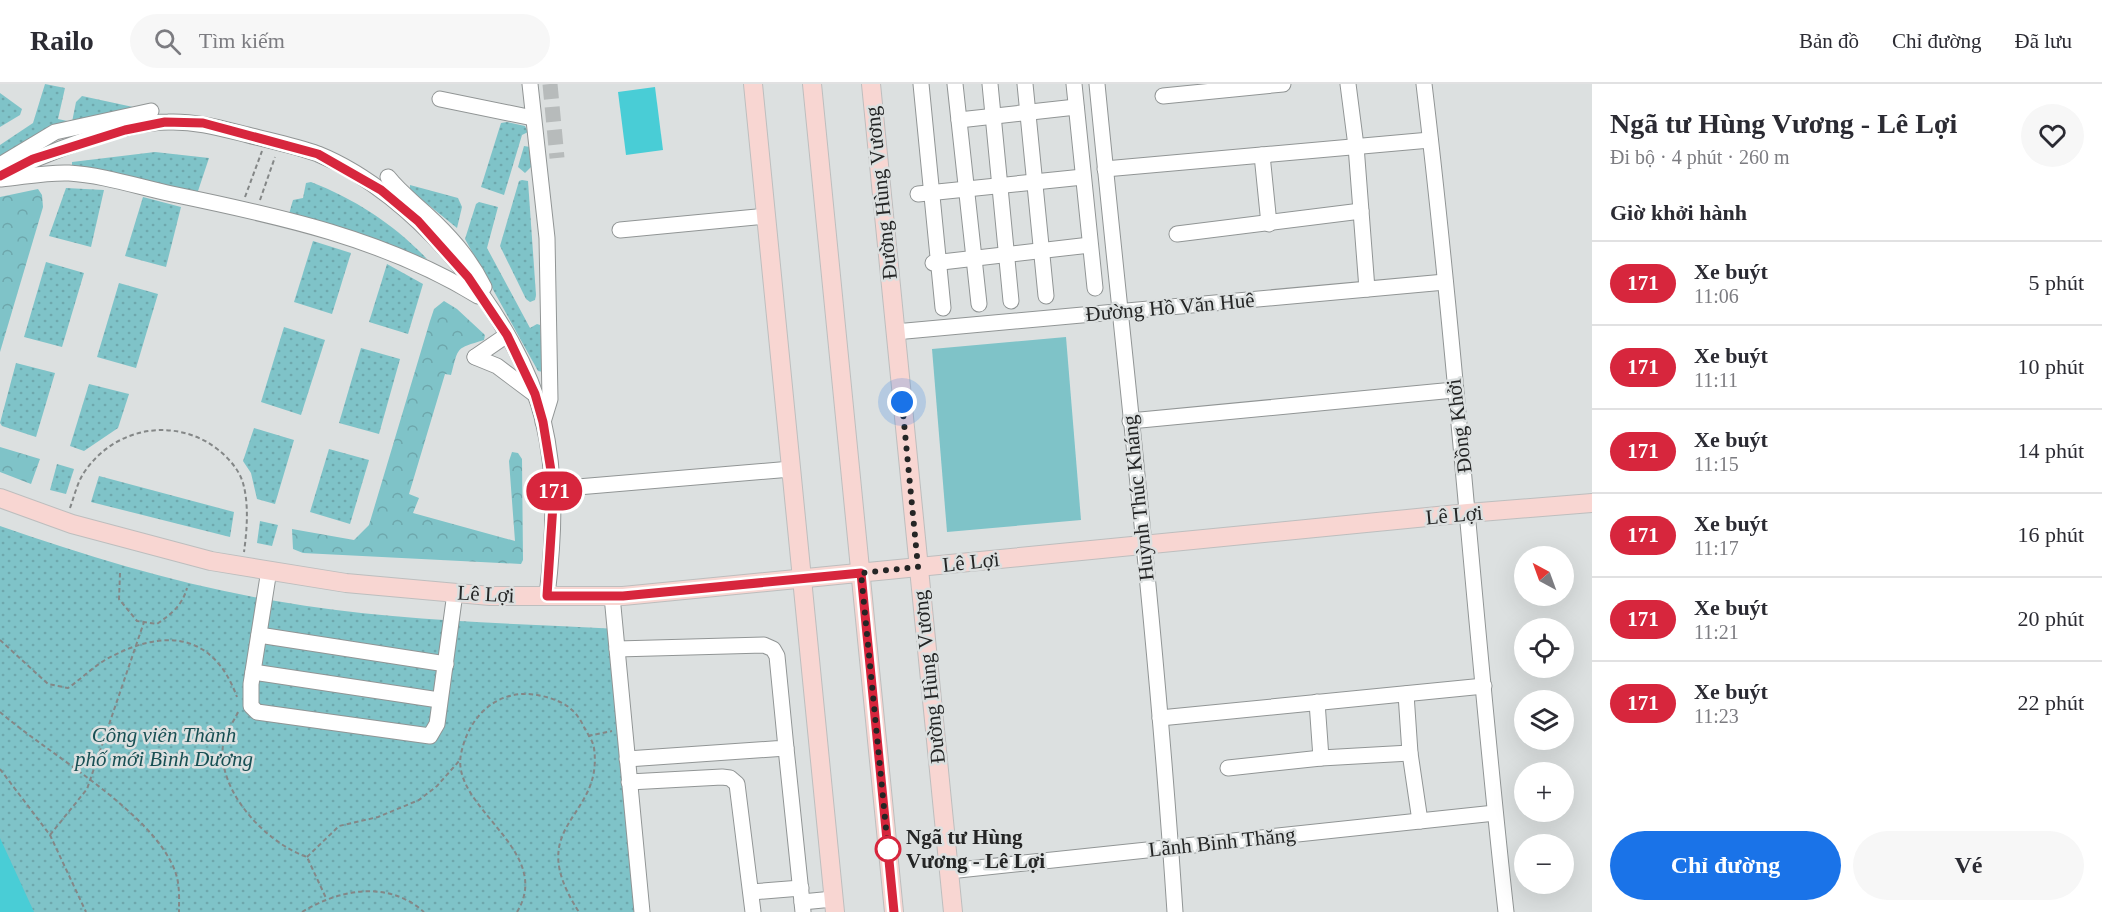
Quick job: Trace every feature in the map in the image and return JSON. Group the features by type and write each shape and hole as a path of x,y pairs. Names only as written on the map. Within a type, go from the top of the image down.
{"main road":[{"path":"753,84 834,905"},
{"path":"812,84 894,912"},
{"name":"Đường Hùng Vương","path":"870,84 953,912"},
{"name":"Lê Lợi","path":"0,498 65,521 211,561 346,583 490,596 612,596 1592,503"}],"street":[{"path":"530,84 547,238 550,399 543,422"},
{"path":"921,84 925,193 944,308"},
{"path":"955,84 979,304"},
{"path":"990,84 1011,301"},
{"path":"1025,84 1046,296"},
{"path":"1074,84 1095,288"},
{"name":"Huỳnh Thúc Kháng","path":"1097,84 1130,421 1145,545 1175,912"},
{"path":"1163,96 1283,84"},
{"path":"1348,84 1356,146 1367,289"},
{"name":"Đồng Khởi","path":"1424,84 1506,912"},
{"path":"440,99 533,118"},
{"path":"959,120 1076,107"},
{"path":"0,165 55,132 151,111"},
{"path":"0,178 60,149 125,130 165,122 203,123 318,154 385,184 488,305 507,335 535,394 543,422 554,489 547,596"},
{"path":"1106,169 1431,140"},
{"path":"1262,155 1269,224"},
{"path":"0,178 69,173 248,209 350,237 384,249 438,272 488,305"},
{"path":"925,193 1083,177"},
{"path":"1177,234 1361,211"},
{"path":"620,230 766,216"},
{"path":"936,262 1090,245"},
{"name":"Đường Hồ Văn Huê","path":"895,332 1445,282"},
{"path":"507,335 475,357 497,366 535,394"},
{"path":"1130,421 1454,390"},
{"path":"554,489 791,469"},
{"path":"269,570 249,697 250,706 257,712 430,736 437,724 455,593"},
{"path":"612,596 642,912"},
{"path":"259,635 446,664"},
{"path":"616,649 756,644 774,649 777,656 802,901"},
{"path":"253,672 440,700"},
{"path":"1160,717 1484,686"},
{"path":"1406,694 1410,753 1420,821"},
{"path":"1317,702 1321,758"},
{"path":"627,759 786,748"},
{"path":"1228,768 1321,758 1410,753"},
{"path":"629,782 722,777 730,778 737,784 753,912"},
{"name":"Lãnh Binh Thăng","path":"949,871 1495,813"},
{"path":"751,892 834,905"}],"path":[{"path":"248,209 273,142"},
{"path":"248,209 273,142"},
{"path":"65,521 82,476 106,449 137,433 177,430 196,436 217,448 242,481 245,497 246,538 241,566"},
{"path":"120,573 118,599 137,621 157,624 172,613 183,600 187,588"},
{"path":"50,835 87,789 144,622"},
{"path":"0,640 48,684 68,688 104,661 135,647 157,642 185,640 201,647 219,665 237,696 238,710 225,733 222,746 222,764 231,787 247,811 269,834 292,852 307,857 326,898"},
{"path":"517,912 524,891 523,875 507,838 468,790 461,775 460,760 463,746 475,719 500,698 515,694 533,694 559,700 577,713 594,746 590,786 558,845 557,867 562,882 579,912"},
{"path":"0,712 140,822 175,871 179,912"},
{"path":"588,736 611,731"},
{"path":"307,857 339,826 378,817 419,800 437,786 460,760"},
{"path":"0,769 50,835 86,912"},
{"path":"302,912 326,898 357,891 388,893 417,906 424,912"}],"green space":[{"path":"45,84 65,88 58,119 72,122 76,102 82,96 133,107 74,123 0,162 0,145 33,123"},
{"path":"0,93 22,109 20,115 0,127"},
{"path":"501,123 525,126 528,132 522,135 504,195 481,187"},
{"path":"524,146 530,147 531,167 525,173 518,167"},
{"path":"155,152 209,158 197,194 72,166 72,162"},
{"path":"519,181 528,181 536,295 535,300 530,302 526,299 500,246"},
{"path":"311,182 343,196 374,214 402,235 427,259 289,214 293,200 303,198 306,183"},
{"path":"410,185 458,198 462,207 457,228 410,190"},
{"path":"66,188 104,190 91,247 49,236"},
{"path":"38,189 42,195 43,207 0,352 0,197"},
{"path":"143,197 181,207 166,267 125,256"},
{"path":"479,202 498,207 487,248 530,328 537,324 540,325 543,372 538,371 465,239 476,204"},
{"path":"313,241 351,253 332,314 294,302"},
{"path":"46,262 84,273 62,347 24,337"},
{"path":"387,264 423,284 408,334 369,322"},
{"path":"119,283 158,294 136,368 97,357"},
{"path":"444,301 457,309 485,335 484,340 463,347 457,354 451,375 445,374 409,494 419,498 413,513 515,541 509,461 512,452 518,453 522,459 523,560 521,564 303,553 293,549 292,529 354,540 369,525 434,309"},
{"path":"284,327 325,340 301,415 261,402"},
{"path":"1066,337 1081,520 947,532 932,349"},
{"path":"361,348 400,359 379,434 339,423"},
{"path":"16,363 55,373 36,437 2,426 0,423"},
{"path":"89,384 129,394 118,428 84,451 70,446"},
{"path":"254,428 294,440 275,504 257,499 251,473 243,461"},
{"path":"0,447 40,459 31,484 0,472"},
{"path":"329,449 369,460 350,524 310,512"},
{"path":"57,464 74,469 66,494 50,490"},
{"path":"99,476 234,512 230,537 91,502"},
{"path":"260,521 278,525 272,546 257,543"},
{"name":"Công viên Thành phố mới Bình Dương","path":"0,526 136,569 205,587 276,601 404,617 619,629 648,912 0,912"}],"shaded area":[{"path":"655,87 663,150 626,155 618,92"},
{"path":"0,838 34,912 0,912"}],"tunnel":[{"path":"550,84 557,158"}],"bus line":[{"name":"171","path":"0,176 33,159 60,149 125,130 165,122 203,123 318,154 381,190 418,221 468,277 507,335 535,394 543,422 554,489 551,565 547,596 623,596 861,573 894,912"}],"place":[{"name":"Ngã tư Hùng Vương - Lê Lợi","path":"888,849"}],"route":[{"path":"888,849 861,573 918,567 902,402"}]}
